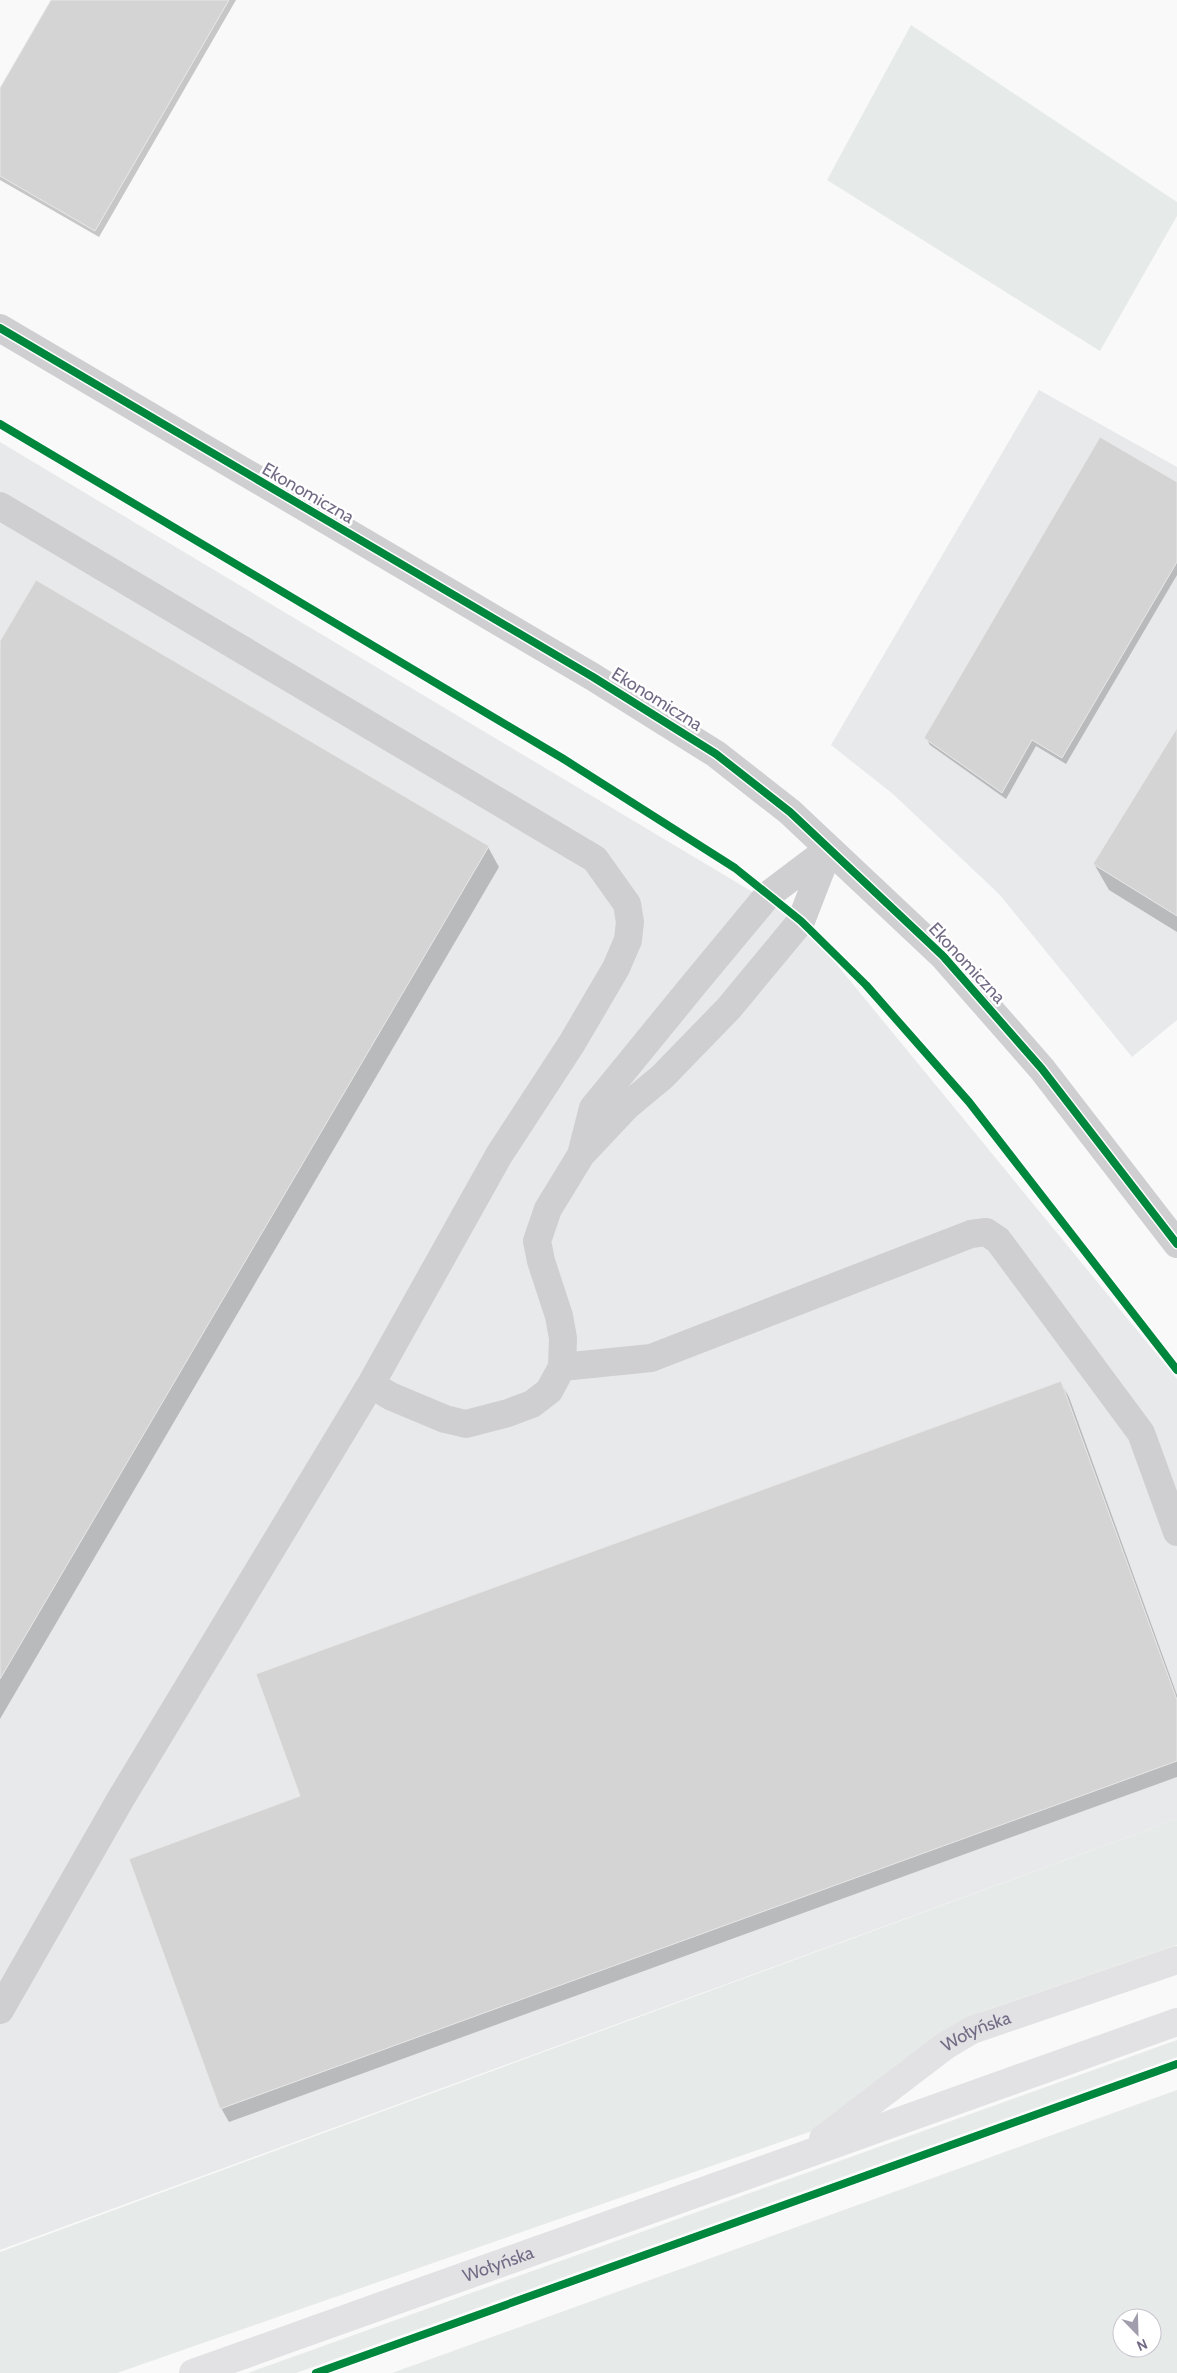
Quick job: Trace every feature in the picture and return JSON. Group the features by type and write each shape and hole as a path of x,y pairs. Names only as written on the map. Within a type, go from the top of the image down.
{"main road":[{"name":"Wołyńska","path":"802,2155 945,2046 972,2030 1177,1960"},
{"name":"Wołyńska","path":"193,2373 1177,2022"}],"street":[{"name":"Ekonomiczna","path":"0,328 593,677 716,754 790,812 943,956 1042,1068 1177,1244"},
{"path":"0,506 595,859 627,904 630,922 628,940 616,968 572,1044 499,1155 371,1384 120,1800 0,2010"},
{"path":"581,1155 593,1108 768,895 829,849"},
{"path":"371,1384 390,1396 445,1419 466,1424 508,1413 532,1404 549,1390 562,1367 563,1338 559,1316 541,1261 537,1241 548,1209 581,1155 627,1106 662,1076 729,1008 800,922 829,849"},
{"path":"562,1367 651,1358 971,1234 986,1232 998,1240 1141,1433 1177,1532"}],"shaded area":[{"path":"911,25 1177,202 1177,216 1100,351 827,180"},
{"path":"1039,390 1177,467 1177,1020 1132,1057 999,894 893,794 831,745"},
{"path":"0,442 801,921 1177,1379 1177,1819 0,2250"},
{"path":"1177,1819 1177,1945 981,2012 812,2131 117,2373 0,2373 0,2252"},
{"path":"1177,2040 1177,2057 296,2373 248,2373"},
{"path":"1177,2090 1177,2373 392,2373"}],"building":[{"path":"51,0 229,0 95,231 0,176 0,88"},
{"path":"1100,437 1177,482 1177,562 1062,758 1032,740 1002,793 924,738"},
{"path":"36,580 489,846 0,1679 0,641"},
{"path":"1177,728 1177,916 1093,864"},
{"path":"1061,1381 1177,1700 1177,1761 220,2109 129,1859 300,1796 256,1674"}],"cycle path":[{"path":"0,328 593,677 716,754 790,812 943,956 1042,1069 1177,1244"},
{"path":"0,424 562,758 735,868 801,921 866,985 969,1102 1177,1370"},
{"path":"316,2373 1177,2064"}]}
